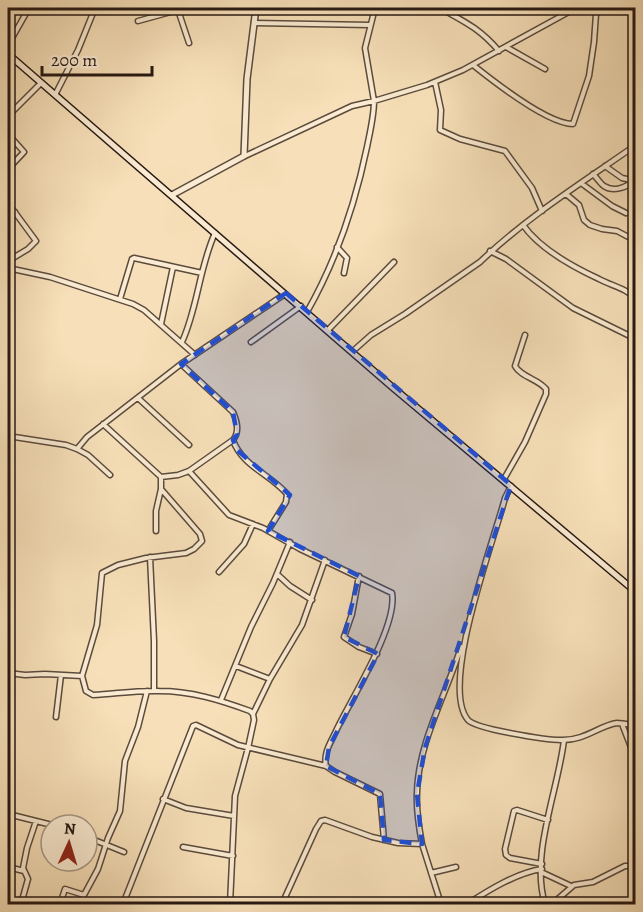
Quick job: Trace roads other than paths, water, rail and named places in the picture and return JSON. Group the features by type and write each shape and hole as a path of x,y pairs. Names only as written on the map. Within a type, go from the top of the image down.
{"main road":[{"path":"171,195 244,156 247,79 256,8"},
{"path":"8,54 636,592"}],"street":[{"path":"8,45 29,8"},
{"path":"55,95 78,50 95,8"},
{"path":"307,312 324,282 338,247 358,183 370,130 374,101 365,48 375,8"},
{"path":"440,8 484,34 499,51"},
{"path":"244,156 352,106 435,82 473,65 576,8"},
{"path":"473,65 542,113 564,123 573,124 589,76 594,42 596,14 594,8"},
{"path":"138,21 177,9 189,43"},
{"path":"254,23 370,25"},
{"path":"505,46 544,69"},
{"path":"8,64 13,59"},
{"path":"435,82 441,110 440,130 460,139 505,151 532,188 542,211"},
{"path":"8,116 41,83"},
{"path":"8,134 24,152 8,169"},
{"path":"353,351 371,335 480,262 490,251 542,211 636,145"},
{"path":"630,149 636,155"},
{"path":"605,166 622,178 634,181"},
{"path":"593,174 610,189 624,188 634,181"},
{"path":"581,183 612,207 626,213"},
{"path":"566,194 579,205 584,220 590,225 602,230 617,231 636,241"},
{"path":"8,203 36,241 28,249 8,261"},
{"path":"8,219 15,212"},
{"path":"524,225 532,237 574,267 625,291 636,299"},
{"path":"182,342 193,313 202,273 216,233"},
{"path":"338,247 346,258 344,273"},
{"path":"490,251 506,259 573,308 636,339"},
{"path":"120,299 132,259 202,273"},
{"path":"328,330 394,262"},
{"path":"8,267 50,277 120,299 144,310 195,355"},
{"path":"161,324 173,267"},
{"path":"77,449 87,437 181,364 286,293"},
{"path":"252,342 301,306"},
{"path":"504,479 529,434 546,394 543,385 517,371 515,366 525,335"},
{"path":"161,477 189,471 233,440 237,433 234,412 181,364"},
{"path":"138,398 189,445"},
{"path":"104,424 161,477 156,511 156,531"},
{"path":"8,436 66,445 77,449 88,455 110,475"},
{"path":"233,440 237,450 246,460 287,494 286,502 268,531"},
{"path":"189,471 225,512 234,518 268,531 388,590 393,596 376,654 328,747 325,756 326,766"},
{"path":"441,904 422,844 417,807 420,770 425,748 464,638 505,498 511,486"},
{"path":"161,489 200,534 202,541 186,553 150,557 118,565 102,573 95,633 82,676 88,694 147,691 193,694 221,700 253,714"},
{"path":"219,572 244,544 253,524"},
{"path":"221,700 290,542"},
{"path":"150,557 154,691"},
{"path":"230,904 235,796 248,748 254,720 253,714 270,679 293,643 312,600 325,560"},
{"path":"277,574 290,586 312,600"},
{"path":"359,576 352,614 344,637 376,654"},
{"path":"464,638 460,694 468,720 477,725 564,740 591,734 615,723 636,726"},
{"path":"236,666 270,679"},
{"path":"8,673 82,676"},
{"path":"56,717 61,675"},
{"path":"60,904 65,889 84,895 98,869 120,811 125,761 138,727 147,691"},
{"path":"622,723 636,760"},
{"path":"123,904 179,762 188,733 196,725 220,738 248,748 326,766 380,794 384,840"},
{"path":"545,904 542,896 542,868 548,820 564,740"},
{"path":"163,799 186,808 234,816"},
{"path":"548,820 514,811 511,816 506,855 542,868 571,886"},
{"path":"8,814 39,822"},
{"path":"282,904 321,821 325,820 384,840 422,844"},
{"path":"21,904 28,879 24,871 27,848 36,821"},
{"path":"99,841 124,852"},
{"path":"183,847 233,856"},
{"path":"552,904 571,886 593,882 625,867 636,866"},
{"path":"8,867 24,871"},
{"path":"431,873 456,867"},
{"path":"467,904 506,882 542,868"}]}
